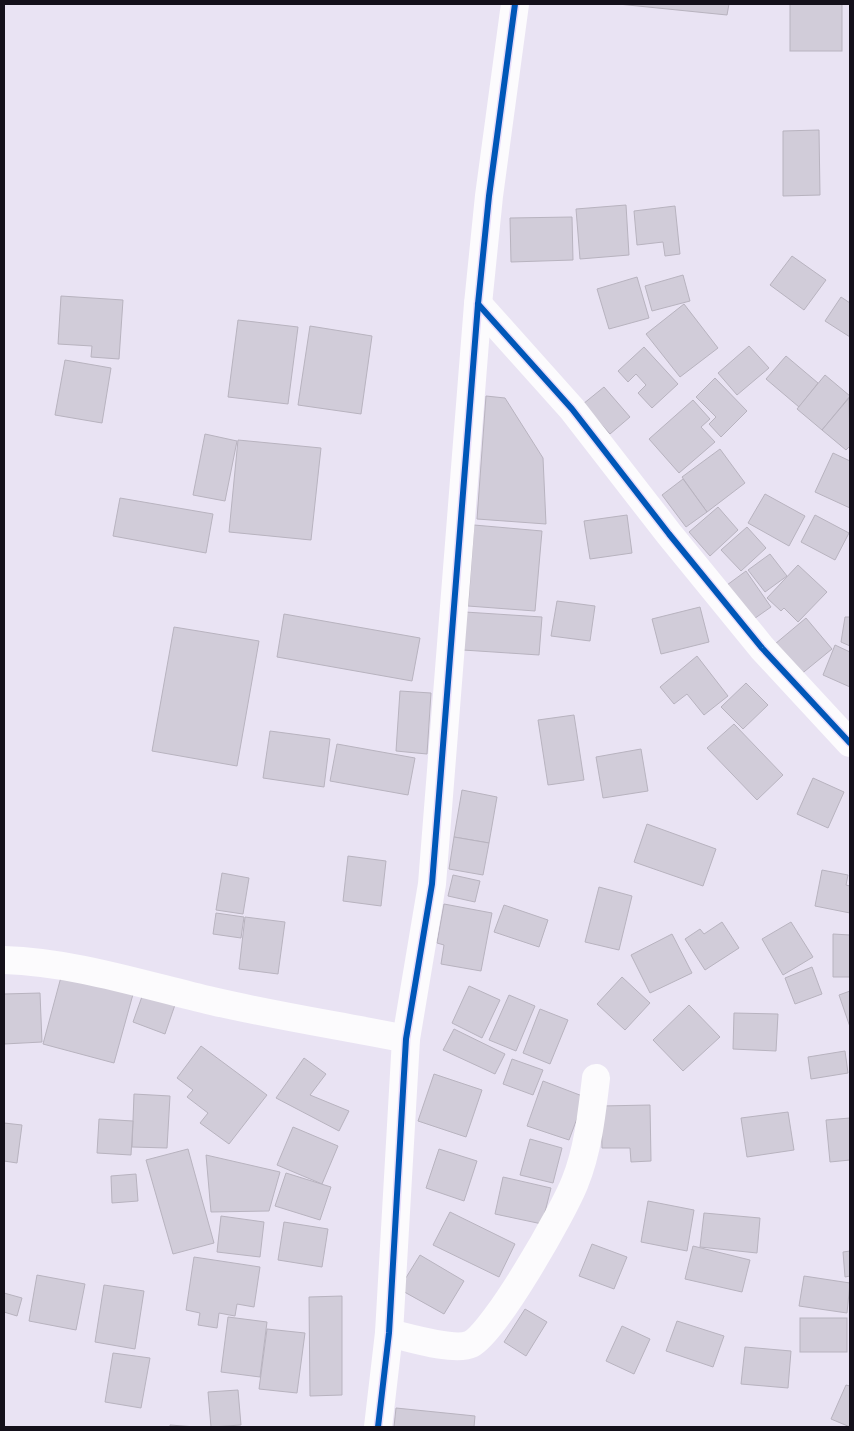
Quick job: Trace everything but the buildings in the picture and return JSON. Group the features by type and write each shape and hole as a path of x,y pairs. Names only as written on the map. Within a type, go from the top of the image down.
{"street":[{"path":"378,1427 389,1333 406,1039 432,884 478,304 489,196 516,4"},
{"path":"478,304 572,409 669,534 762,648 850,743"},
{"path":"4,960 31,961 92,972 216,1002 406,1039"},
{"path":"389,1333 458,1347 471,1344 483,1332 521,1282 575,1182 591,1121 596,1078"}],"cycle path":[{"path":"378,1427 389,1333 406,1039 432,884 478,304 489,196 515,4"},
{"path":"478,304 572,409 669,534 762,648 850,743"}]}
